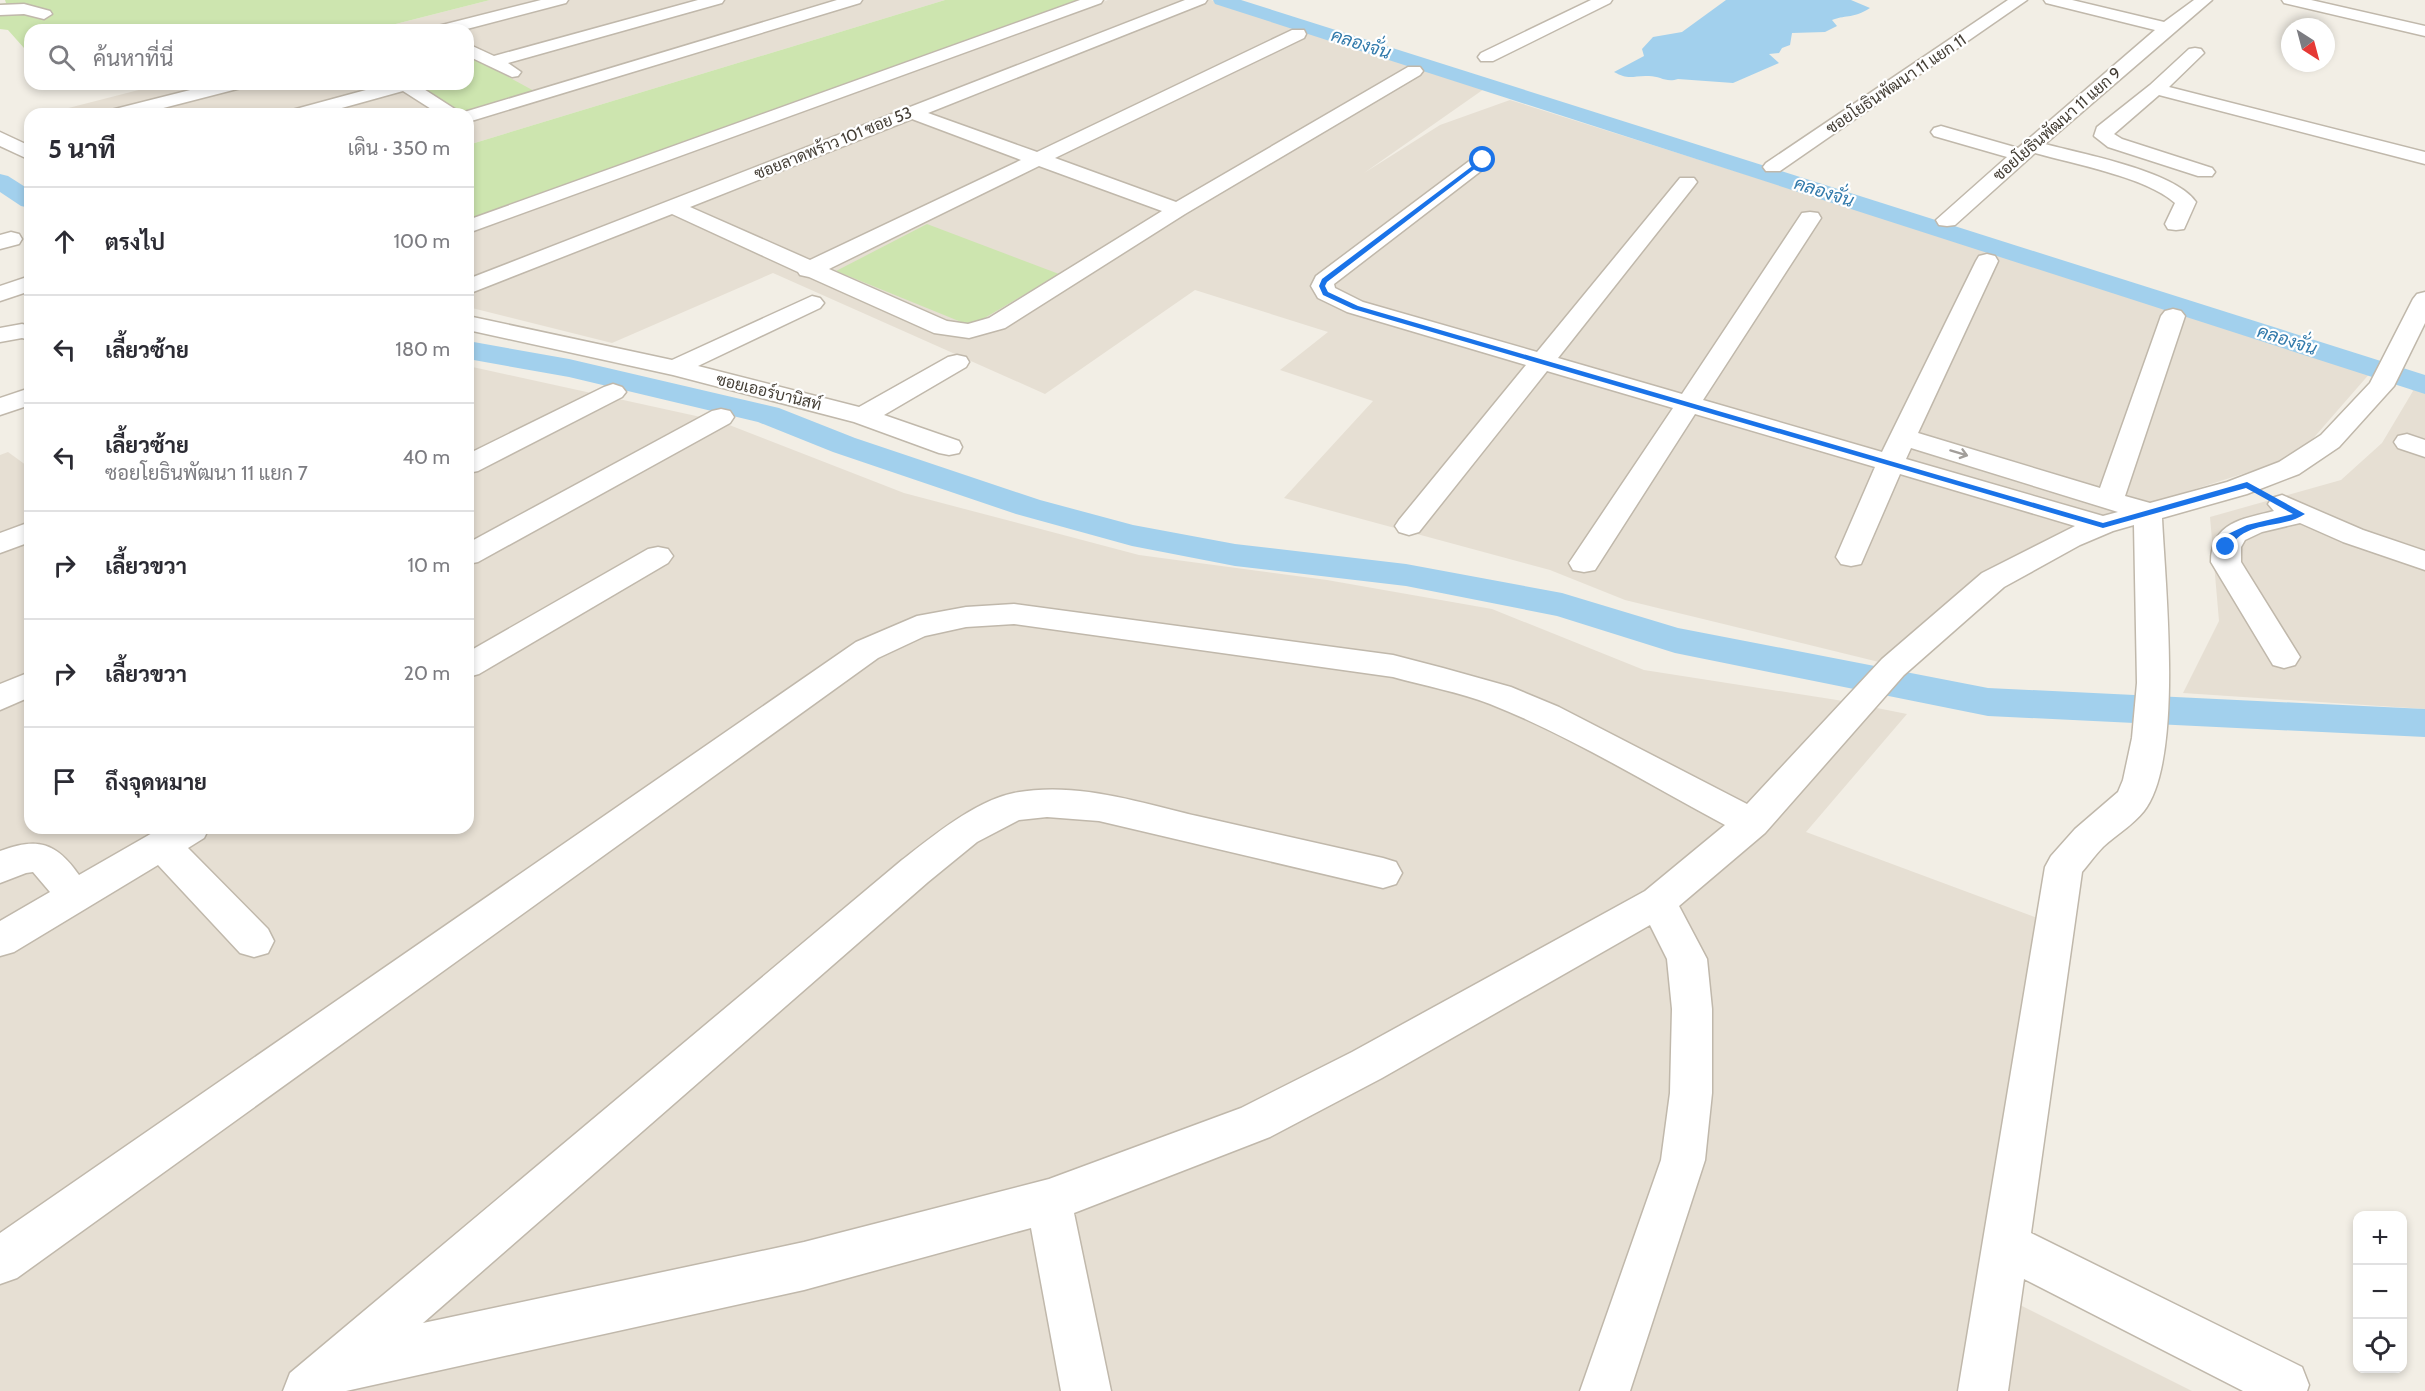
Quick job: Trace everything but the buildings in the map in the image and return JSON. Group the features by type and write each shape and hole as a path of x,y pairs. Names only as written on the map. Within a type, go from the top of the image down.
{"street":[{"path":"467,24 560,0"},
{"path":"492,62 716,0"},
{"path":"474,114 854,0"},
{"path":"474,225 1095,0"},
{"name":"ซอยลาดพร้าว 101 ซอย 53","path":"474,285 675,208 909,112 1199,0"},
{"path":"1487,57 1604,0"},
{"name":"ซอยโยธินพัฒนา 11 แยก 11","path":"1773,167 2019,0"},
{"path":"2052,0 2167,28"},
{"name":"ซอยโยธินพัฒนา 11 แยก 9","path":"1947,220 2167,28 2204,0"},
{"path":"2290,0 2425,31"},
{"path":"0,9 24,9 44,14"},
{"path":"808,270 1034,159 1298,34"},
{"path":"474,53 548,91"},
{"path":"2195,53 2156,89 2104,130 2104,136 2132,150 2205,172"},
{"path":"675,208 808,270 942,328 969,331 997,323 1178,210 1414,71"},
{"path":"2156,89 2425,158"},
{"path":"141,108 212,90"},
{"path":"320,108 383,90"},
{"path":"414,90 442,108"},
{"path":"909,112 1178,210"},
{"path":"1941,132 2148,180 2171,189 2182,196 2186,202 2176,224"},
{"path":"0,138 24,151"},
{"path":"1483,160 1324,281 1322,286 1326,293 1355,307 1891,462 2106,512 2148,512 2247,485 2289,468 2330,441 2381,386 2392,360 2425,299"},
{"path":"1409,526 1687,182"},
{"path":"1584,563 1810,218"},
{"path":"1851,557 1891,462 1987,261"},
{"path":"0,294 24,285"},
{"name":"ซอยเออร์บานิสท์","path":"675,368 812,303"},
{"path":"324,1378 804,1266 1049,1201 1255,1123 1367,1065 1658,902 1752,824 1893,667 1994,580 2070,538 2106,512 2173,316"},
{"name":"ซอยเออร์บานิสท์","path":"474,324 675,368 863,416 950,447"},
{"path":"0,335 24,332"},
{"path":"863,416 957,362"},
{"path":"474,462 613,392"},
{"path":"0,407 24,398"},
{"path":"474,552 721,417"},
{"path":"1903,437 2106,512"},
{"path":"2247,485 2301,514 2425,561"},
{"path":"1983,1391 2064,867 2088,839 2131,801 2141,780 2150,738 2153,682 2148,512"},
{"path":"2284,657 2226,562 2226,547 2231,536 2250,527 2301,514"},
{"path":"0,544 24,534"},
{"path":"474,663 658,556"},
{"path":"0,1261 867,650 917,627 966,616 1014,614 1393,666 1498,695 1547,715 1752,824"},
{"path":"0,698 24,686"},
{"path":"324,1378 915,871 964,832 1012,807 1047,803 1100,807 1383,873"},
{"path":"0,940 177,837 254,941"},
{"path":"0,868 18,858 34,856 48,860 74,897"},
{"path":"1605,1391 1683,1160 1691,1093 1692,1009 1687,959 1658,902"},
{"path":"1049,1201 1086,1391"},
{"path":"2005,1245 2284,1385"}],"shaded area":[{"path":"490,0 945,0 474,143 474,108 68,108 139,90 474,90 474,24 396,24"},
{"path":"1108,0 1211,0 1484,89 1364,173 1440,125 1510,100 2371,372 2310,442 2274,464 2110,516 1883,663 1625,600 1550,570 1284,498 1373,401 1280,370 1328,332 1195,290 1045,394 773,273 612,343 474,308 474,230"},
{"path":"474,367 719,421 904,493 1139,555 1327,580 1492,609 1644,670 1837,700 1907,714 1806,832 2056,925 1973,1391 0,1391 0,455 8,452 24,464 24,834 474,834"},
{"path":"2410,387 2425,391 2425,709 2183,693 2219,621 2210,517 2341,480 2382,443 2413,391"},
{"path":"1998,1294 2192,1391 1981,1391"}],"green space":[{"path":"5,0 490,0 396,24 24,24 24,48 8,30 0,29 0,4 6,3"},
{"path":"945,0 1089,0 474,223 474,143"},
{"path":"474,58 536,92 474,111 474,108 455,108 425,90 474,90"},
{"path":"927,224 1059,274 971,326 836,271"}],"water":[{"path":"1726,0 1851,0 1870,8 1855,15 1832,20 1837,26 1825,32 1792,33 1790,45 1782,48 1779,53 1769,54 1779,63 1733,83 1670,80 1653,76 1628,77 1614,72 1644,56 1642,49 1653,37 1682,32"}],"waterway":[{"name":"คลองจั่น","path":"1222,0 2425,385"},
{"path":"0,181 24,197"},
{"path":"474,351 569,368 768,415 844,445 1028,507 1132,535 1235,555 1406,575 1562,605 1675,640 1988,702 2425,723"}],"route":[{"path":"1483,160 1324,281 1322,286 1326,293 1355,307 1688,402 2103,525 2247,485 2301,514 2250,527 2231,536 2226,547"}]}
